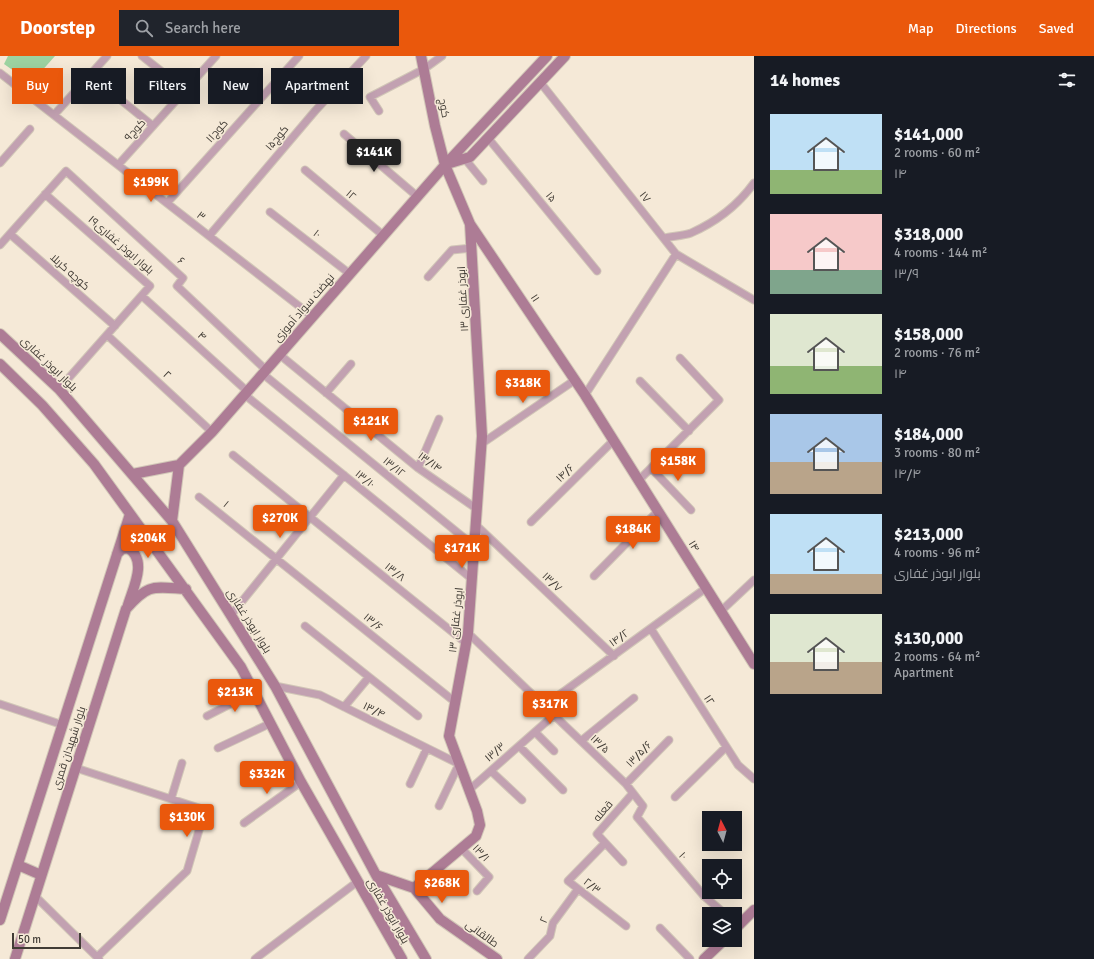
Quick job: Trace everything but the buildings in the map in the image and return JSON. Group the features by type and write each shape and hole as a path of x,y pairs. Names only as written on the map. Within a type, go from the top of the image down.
{"street":[{"path":"54,115 107,56"},
{"path":"142,56 157,68"},
{"name":"۱۱کوچ","path":"167,203 299,56"},
{"name":"۱۵کوچ","path":"209,236 315,111 366,56"},
{"name":"کوچ","path":"421,56 435,126 445,165"},
{"path":"379,111 370,97 424,69 442,56"},
{"name":"نهضت سواد آموزی","path":"179,465 212,432 445,165 547,56"},
{"path":"445,165 470,157 565,56"},
{"name":"۹کوچ","path":"200,72 213,57"},
{"name":"۳","path":"2,77 54,115 313,317"},
{"name":"۱۷","path":"540,82 676,254 754,300"},
{"path":"126,104 153,126"},
{"name":"۹کوچ","path":"118,165 173,104"},
{"path":"0,163 30,129"},
{"path":"344,134 418,197"},
{"name":"۱۵","path":"488,138 597,271"},
{"path":"465,159 483,181"},
{"name":"۱۱","path":"445,165 470,224 614,440"},
{"name":"۱۲","path":"304,170 384,236"},
{"name":"۶","path":"45,194 66,171 183,278 177,286 265,372"},
{"path":"664,238 690,233 707,225 741,200 754,183"},
{"path":"0,245 45,194"},
{"name":"بلوار ابوذر غفاری۱۹","path":"45,194 150,286 142,296"},
{"name":"۱۰","path":"270,212 350,274"},
{"name":"۱۳ ابوذر غفاری","path":"414,888 476,836 480,825 449,736 467,638 482,444 470,224"},
{"name":"کوچه کربلا","path":"10,234 115,326"},
{"path":"428,278 452,250 472,248"},
{"path":"585,395 676,254"},
{"path":"59,389 142,296"},
{"name":"۴","path":"142,296 246,393"},
{"name":"۲","path":"107,335 212,432"},
{"name":"بلوار ابوذر غفاری","path":"1,337 59,389 172,521 275,686 376,875 426,959"},
{"name":"۱۳/۱۴","path":"280,355 418,468 477,509"},
{"path":"639,480 719,400 680,358"},
{"name":"بلوار ابوذر غفاری","path":"0,364 42,405 94,464 186,589 241,667 269,724 357,882 402,959"},
{"path":"326,393 351,364"},
{"name":"۱۳/۱۲","path":"265,372 474,546"},
{"path":"482,444 575,380"},
{"path":"640,381 689,431"},
{"name":"۱۳/۱۰","path":"246,393 472,579"},
{"path":"418,468 439,419"},
{"name":"۱۴","path":"614,440 754,664"},
{"name":"۱۴/۶","path":"531,522 614,440"},
{"path":"233,455 310,517"},
{"path":"133,474 179,465 172,521"},
{"path":"651,468 691,510"},
{"path":"231,615 344,475"},
{"name":"۱","path":"199,497 276,559"},
{"path":"594,576 658,511"},
{"name":"بلوار شهیدان قمری","path":"0,920 2,909 18,865 130,514"},
{"name":"۱۳/۸","path":"310,517 467,638"},
{"name":"۱۳/۷","path":"476,525 614,656"},
{"path":"117,554 122,549 128,548 134,551 137,558 138,572 126,609"},
{"name":"۱۳/۶","path":"276,559 455,702"},
{"path":"721,611 754,580"},
{"name":"بلوار شهیدان قمری","path":"16,959 41,875 126,609 141,592 154,587 186,589"},
{"name":"۱۴/۲","path":"544,706 706,588"},
{"path":"305,626 418,716"},
{"name":"۱۲","path":"651,629 738,765 754,779"},
{"name":"۱۳/۵","path":"467,638 554,715 626,784 643,806"},
{"path":"344,707 369,677"},
{"name":"۱۳/۴","path":"275,686 320,695 459,764"},
{"path":"207,716 254,692"},
{"path":"581,741 634,698"},
{"path":"0,704 63,725"},
{"name":"۱۳/۳","path":"469,790 554,715"},
{"path":"218,748 269,724"},
{"path":"535,732 554,751"},
{"name":"۱۳/۵/۶","path":"626,784 669,740"},
{"path":"519,746 563,790"},
{"path":"675,796 726,747"},
{"path":"410,784 427,748"},
{"path":"171,799 182,764"},
{"path":"439,806 459,764"},
{"path":"35,896 98,958 187,871 205,810 76,768"},
{"path":"491,771 522,800"},
{"path":"244,823 301,782"},
{"name":"قعله","path":"605,843 597,834 633,793"},
{"name":"۱۰","path":"643,806 637,817 704,896 717,907"},
{"path":"605,843 623,862"},
{"name":"۲/۳","path":"605,843 568,881 626,926"},
{"name":"۱۳/۱","path":"461,848 489,877 476,891"},
{"path":"18,865 41,875"},
{"path":"376,875 414,888"},
{"path":"255,959 357,882"},
{"name":"طالقانی","path":"414,888 440,918 497,959"},
{"name":"۲","path":"528,959 550,936 553,924 578,889"},
{"path":"742,921 754,910"},
{"path":"660,928 690,959"},
{"path":"709,957 718,947"}],"green space":[{"path":"8,56 55,56 44,68 12,68 12,70 4,64"}]}
